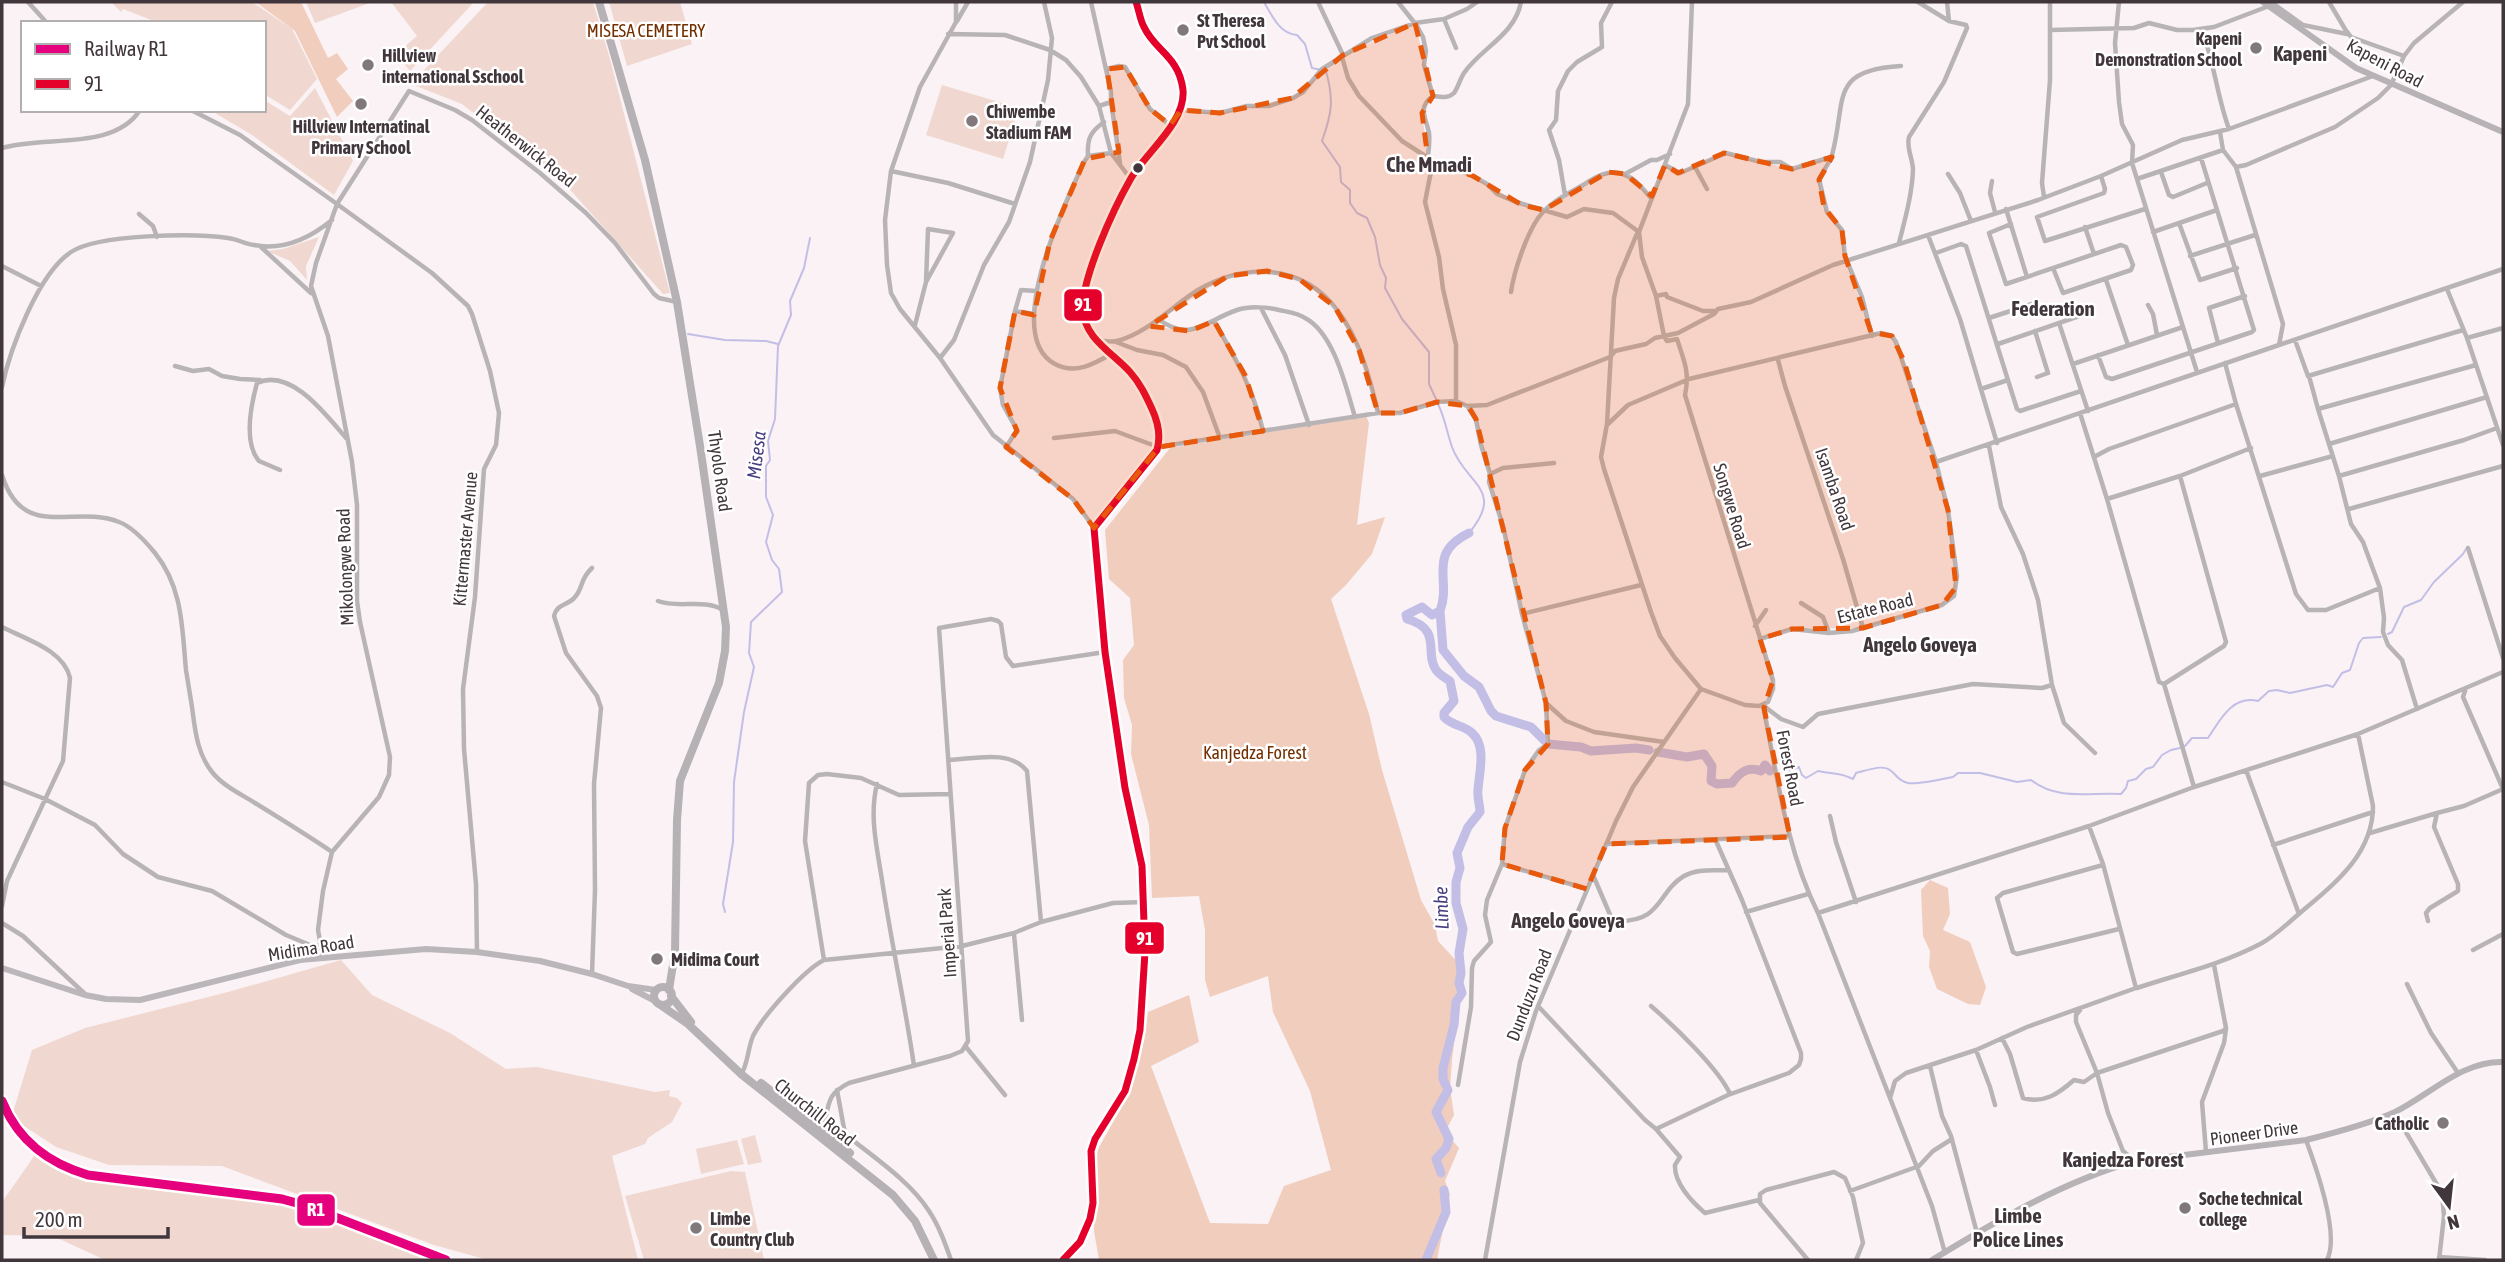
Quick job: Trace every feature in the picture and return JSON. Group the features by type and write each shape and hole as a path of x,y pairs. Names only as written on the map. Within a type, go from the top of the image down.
{"highway":[{"name":"Thyolo Road","path":"599,2 645,160 677,302 726,636 715,696 681,781 677,820 675,947 670,993"},
{"name":"Thyolo Road","path":"657,989 664,978 675,947"},
{"path":"662,987 670,993 666,1004 658,1003 654,998 657,989 662,987"},
{"name":"Churchill Road","path":"670,993 691,1022 743,1072"},
{"name":"Churchill Road","path":"658,1003 688,1024 899,1201 915,1221 936,1260"}],"main road":[{"name":"Midima Road","path":"2,968 85,995 140,1000 323,957 426,949 540,961 628,986 658,1003"},
{"name":"Midima Road","path":"628,986 657,989"}],"street":[{"path":"28,2 45,21"},
{"path":"956,2 956,22"},
{"path":"968,2 920,87 891,171 885,220 888,275 894,299 940,358 985,424 1006,446 1073,499 1094,528 1105,652 1125,788 1142,866 1145,902 1145,963 1134,1059 1125,1091 1095,1139 1091,1151 1093,1203 1090,1219 1080,1242 1063,1260"},
{"path":"940,358 954,340 981,271 1009,222 1030,162 1043,110 1050,50 1051,36 1044,2"},
{"path":"1091,2 1107,69 1121,166"},
{"path":"1094,528 1158,447 1158,425 1146,396 1132,374 1096,340 1084,320 1084,297 1093,265 1130,178 1160,142 1181,110 1183,93 1180,77 1170,58 1143,26 1136,2"},
{"path":"1318,2 1342,56 1348,78 1359,96 1402,142 1431,159 1473,176 1510,200 1567,217 1584,209 1613,213 1638,234 1642,257 1656,296 1664,336"},
{"path":"1398,2 1415,23 1426,48 1424,65 1433,96"},
{"path":"1181,110 1217,113 1247,106 1269,106 1302,93 1322,69 1385,32 1415,23 1444,19 1477,2"},
{"path":"1456,401 1455,345 1439,257 1426,205 1431,159 1422,111 1433,96 1446,97 1453,93 1465,71 1504,34 1519,11 1521,2"},
{"path":"1565,195 1559,160 1549,130 1556,120 1558,91 1577,62 1602,47 1604,42 1601,26 1612,2"},
{"path":"1692,2 1688,104 1618,279 1614,298 1607,424 1601,457 1660,636 1701,689 1745,705 1763,705 1772,714 1801,727 1818,714 1945,688 1973,684 2042,688 2052,685"},
{"path":"1899,244 1912,179 1912,159 1907,144 1909,137 1944,82 1967,28 1966,25 1949,21 1918,2"},
{"path":"1947,2 1949,21"},
{"path":"2044,197 2042,183 2050,80 2050,2"},
{"path":"2119,2 2116,27 2122,124 2133,145 2132,163 2197,372"},
{"path":"2329,2 2348,34"},
{"path":"2236,167 2335,127 2378,98 2391,85 2404,56 2414,43 2463,2"},
{"path":"2050,30 2134,28 2149,23 2177,30 2193,30 2214,27 2267,3 2306,26 2348,34 2404,56"},
{"name":"Kapeni Road","path":"2267,3 2356,68 2503,132"},
{"path":"1444,19 1457,48"},
{"path":"948,34 1000,34 1050,50 1063,58 1074,68 1099,106 1111,153 1130,178"},
{"path":"2205,39 2213,63 2217,94 2229,129"},
{"path":"1872,336 1862,298 1844,256 1842,230 1827,212 1819,183 1821,174 1832,157 1847,85 1864,72 1901,66"},
{"path":"1107,69 1125,67 1150,109 1170,125"},
{"path":"1656,296 1667,294 1667,297 1711,312 1751,302 1848,261 2044,197 2101,176 2182,140 2229,129 2373,76"},
{"name":"Heatherwick Road","path":"337,204 409,91 472,120 540,173 586,213 615,243 654,294 659,298 677,302"},
{"path":"1099,106 1111,102"},
{"path":"2,148 31,141 109,135 126,126 138,112"},
{"name":"Kittermaster Avenue","path":"195,112 240,135 432,273 468,306 472,314 497,401 499,432 495,448 484,469 475,597 463,689 464,749 476,884 477,953"},
{"path":"1104,122 1088,138 1088,156 1060,215 1036,291 1034,314 1040,345 1051,362 1063,368 1076,369 1098,362 1111,354"},
{"path":"2220,132 2223,150 2236,167 2283,324 2279,345"},
{"path":"2137,179 2223,150"},
{"path":"1088,156 1111,153"},
{"path":"1665,165 1678,173 1726,153 1761,162 1780,162 1792,169 1832,157"},
{"path":"1511,292 1514,276 1532,230 1544,210 1605,173 1625,174 1651,160 1670,154"},
{"path":"2098,355 2106,377 2112,379 2254,330 2201,158"},
{"path":"1695,167 1707,189"},
{"path":"891,171 948,183 1015,204"},
{"path":"2161,172 2169,195 2173,197 2208,183"},
{"path":"1625,174 1651,198"},
{"path":"1948,174 1961,193 1971,220"},
{"path":"2101,176 2104,193 2037,217 2045,241 2146,209"},
{"path":"1992,181 1990,192 1995,212"},
{"name":"Mikolongwe Road","path":"323,957 319,946 320,912 332,852 379,797 390,767 388,746 357,601 357,505 347,439 328,335 312,294 311,278 337,204"},
{"path":"2006,209 2027,277"},
{"path":"2152,232 2217,210"},
{"path":"139,214 153,226 157,237"},
{"path":"2,387 6,364 41,286 60,261 74,250 92,243 157,237 229,238 273,247 297,242 313,235 332,220"},
{"path":"2179,223 2200,280 2237,268"},
{"path":"2011,224 1992,231 1989,236 2006,284 2094,254 2121,245 2126,247 2133,265 2132,271 2063,293 2053,268"},
{"path":"2085,228 2094,254"},
{"path":"915,326 926,282 928,229 953,233 926,282"},
{"path":"1928,235 1997,443"},
{"path":"2190,256 2255,235"},
{"path":"1936,253 1961,244 1966,246 2019,411 2081,391"},
{"path":"260,246 312,294"},
{"path":"2,267 41,286"},
{"path":"1607,424 1628,405 1689,379 1888,334 1896,342 1937,463 2503,269"},
{"path":"1116,342 1158,319 1197,291 1230,275 1267,271 1298,279 1332,304 1341,315 1362,357 1378,413"},
{"path":"2106,280 2128,345"},
{"path":"2447,289 2467,338 2503,445"},
{"path":"1006,446 1017,430 1003,405 1000,388 1021,290 1036,291"},
{"path":"2218,343 2210,308 2245,296"},
{"path":"1989,318 2032,304"},
{"path":"2148,305 2157,335"},
{"path":"1261,308 1285,355 1309,425"},
{"path":"1158,319 1171,328 1190,331 1239,309 1261,308 1302,316 1322,331 1330,345 1355,417"},
{"path":"1054,438 1115,432 1158,447 1378,413 1401,413 1437,402 1456,401 1467,406 1487,405 1610,357 1615,351 1646,344 1678,332 1714,314 1718,309"},
{"path":"1015,311 1034,314"},
{"path":"1997,344 2085,314"},
{"path":"1214,321 1245,376 1263,431"},
{"path":"2059,323 2088,411"},
{"path":"2073,364 2183,327"},
{"path":"2467,338 2503,328"},
{"path":"2308,376 2463,330"},
{"path":"2035,331 2048,373 2037,377"},
{"name":"Songwe Road","path":"1664,336 1667,341 1677,340 1689,379 1685,396 1773,680 1771,696 1763,705"},
{"path":"1096,340 1116,342 1137,351 1163,355 1186,367 1204,393 1220,438"},
{"path":"2295,340 2333,456 2351,524 2363,542 2380,587 2384,618 2382,632 2388,645 2402,660 2417,709"},
{"name":"Isamba Road","path":"1779,360 1863,628"},
{"path":"2225,363 2296,594 2308,610 2326,611 2380,587"},
{"path":"2318,409 2476,365"},
{"path":"175,366 193,371 209,369 222,376 240,379 278,381 303,391 347,439"},
{"path":"265,380 257,383 254,394 251,446 259,461 280,470"},
{"path":"1981,389 2008,380"},
{"path":"2329,444 2487,397"},
{"path":"2094,457 2109,449 2236,404"},
{"path":"1458,1085 1471,1007 1470,975 1474,961 1491,942 1485,915 1486,900 1502,864 1505,828 1525,770 1539,750 1548,744 1546,703 1522,614 1503,526 1489,482 1490,474 1480,445 1476,419 1467,406"},
{"path":"2080,414 2159,682 2164,684 2194,788"},
{"path":"2339,476 2497,428"},
{"path":"1989,446 2001,507 2023,554 2038,600 2052,685 2064,723 2095,753"},
{"path":"2107,499 2180,476 2251,448"},
{"path":"2260,476 2333,456"},
{"path":"1490,474 1503,468 1554,463"},
{"name":"Estate Road","path":"1760,639 1792,629 1829,633 1863,628 1942,605 1954,596 1957,576 1948,510 1937,463"},
{"path":"2349,509 2503,466"},
{"path":"2,475 11,499 31,512 49,517 85,517 116,521 124,524 149,546 165,569 181,608 186,670 200,752 209,767 225,784 332,852"},
{"path":"2164,684 2224,646 2226,642 2180,476"},
{"path":"2468,548 2503,657"},
{"path":"592,568 583,576 576,596 558,607 554,616 566,653 597,696 601,708 594,784 596,890 592,974"},
{"path":"1522,614 1641,585"},
{"path":"658,601 670,604 709,604 724,611"},
{"path":"1801,603 1823,617 1829,633"},
{"path":"1755,626 1766,610"},
{"name":"Imperial Park","path":"966,1047 968,1041 962,946 939,628 991,619 998,621 1001,624 1006,657 1013,666 1105,652"},
{"path":"2,627 52,653 65,665 69,674 63,761 7,881 2,906"},
{"path":"1818,913 2089,826 2246,770 2358,734 2503,672"},
{"path":"2370,833 2463,806 2503,789 2502,781 2463,697 2466,688"},
{"name":"Dunduzu Road","path":"1485,1260 1520,1062 1538,1006 1606,844 1633,788 1701,689"},
{"path":"1546,703 1566,721 1594,732 1664,742"},
{"name":"Forest Road","path":"1763,705 1790,837 1808,894 1818,913 1932,1206 1945,1252"},
{"path":"1890,1098 1895,1081 1901,1076 2136,988 2189,970 2214,965 2264,942 2346,873 2370,833 2373,812 2358,734"},
{"path":"949,760 1009,757 1021,763 1027,771 1041,922"},
{"path":"2246,770 2299,914"},
{"path":"824,960 806,841 807,789 814,778 822,774 861,778 900,795 950,794"},
{"path":"2,782 45,799 95,825 113,845 158,877 212,891 286,935 303,943 319,946"},
{"path":"877,784 872,810 893,952 905,1004 914,1066"},
{"path":"2273,845 2373,812"},
{"path":"2428,921 2426,913 2430,908 2458,891 2458,884 2434,827 2437,813"},
{"path":"1830,816 1856,902"},
{"path":"2089,826 2104,864 2136,988"},
{"path":"1606,844 1716,841 1786,835 1790,837"},
{"path":"1656,1129 1730,1094 1788,1073 1801,1059 1788,1015 1716,841"},
{"path":"1502,864 1587,889"},
{"path":"2104,864 2003,893 1997,898 2013,952 2017,954 2119,929"},
{"path":"1593,875 1611,916 1617,922 1624,922 1649,913 1660,905 1683,877 1697,870 1728,870"},
{"path":"1746,912 1808,894"},
{"path":"743,1072 749,1046 763,1021 806,973 824,960 962,946 1113,903 1145,902"},
{"path":"2,923 23,936 85,995"},
{"path":"1014,933 1022,1020"},
{"path":"2473,950 2503,934"},
{"path":"2206,1153 2203,1102 2224,1043 2226,1028 2214,965"},
{"path":"2407,984 2431,1033 2458,1073"},
{"path":"1538,1006 1680,1157 1675,1165 1676,1177 1695,1206 1705,1213 1759,1200"},
{"path":"1651,1006 1707,1064 1730,1094"},
{"path":"2080,1010 2076,1015 2076,1022 2097,1073 2108,1112 2123,1151 2135,1161"},
{"path":"2001,1038 2010,1054 2017,1084 2024,1098 2040,1100 2055,1096 2073,1080 2084,1082 2097,1073 2226,1028"},
{"path":"812,1126 825,1121 829,1102 837,1090 849,1083 950,1056 966,1047 1005,1095"},
{"path":"1976,1050 1995,1105"},
{"name":"Pioneer Drive","path":"1932,1260 2032,1203 2085,1177 2135,1161 2306,1140 2394,1112 2458,1073 2503,1062"},
{"path":"1930,1066 1977,1233"},
{"path":"837,1090 845,1134 919,1198 929,1211 951,1260"},
{"path":"2394,1112 2442,1193 2444,1216 2439,1259 2485,1260"},
{"path":"1850,1191 1916,1166 1952,1139"},
{"path":"2306,1140 2315,1165 2330,1234 2330,1254 2327,1260"},
{"path":"1808,1260 1759,1200 1760,1194 1766,1190 1834,1172 1845,1178 1850,1191 1863,1243 1856,1260"}],"highlighted area":[{"path":"1415,23 1433,96 1422,113 1428,159 1473,176 1522,205 1544,210 1608,172 1625,174 1652,196 1665,165 1678,173 1724,153 1792,169 1832,157 1819,180 1824,207 1842,230 1845,256 1871,332 1892,336 1904,361 1948,510 1956,587 1942,605 1863,628 1792,629 1760,639 1773,680 1764,708 1790,837 1606,844 1587,889 1502,864 1505,828 1525,770 1548,744 1546,703 1476,419 1468,406 1437,402 1400,413 1378,413 1359,350 1335,307 1299,279 1267,271 1228,276 1149,326 1190,331 1214,321 1245,375 1263,431 1159,447 1094,528 1073,499 1006,447 1017,431 1000,388 1015,311 1034,315 1050,241 1085,159 1119,152 1107,69 1125,67 1150,109 1170,125 1181,110 1220,113 1292,98 1343,55"}],"green space":[{"path":"111,2 252,2 292,29 317,79 290,110 266,95 266,21 154,21 123,9 121,12"},
{"path":"258,2 301,2 328,58 337,53 348,69 336,79 353,101 337,117 295,31"},
{"path":"306,2 369,2 370,3 315,23"},
{"path":"391,2 474,2 410,71 396,54 417,36"},
{"path":"488,2 593,2 670,293 663,294 565,184 462,104 411,84"},
{"name":"MISESA CEMETERY","path":"609,2 680,2 692,44 627,66"},
{"name":"Chiwembe Stadium FAM","path":"942,85 1019,108 1003,159 926,135"},
{"path":"315,88 353,161 334,195 252,135 213,112 266,112 266,101 290,116"},
{"path":"319,237 306,266 307,280 290,261 267,251 283,249"},
{"name":"Kanjedza Forest","path":"1366,416 1369,423 1357,525 1385,517 1372,554 1331,599 1369,714 1382,770 1421,900 1435,925 1438,941 1463,968 1450,1088 1454,1115 1445,1132 1459,1148 1445,1181 1450,1194 1437,1260 1099,1260 1094,1231 1098,1149 1129,1094 1144,1041 1148,1012 1189,995 1199,1042 1151,1066 1210,1223 1268,1224 1284,1186 1331,1170 1310,1091 1273,1012 1268,976 1210,997 1205,980 1205,930 1199,896 1152,898 1149,825 1131,754 1132,725 1124,698 1123,660 1134,645 1130,598 1109,579 1105,530 1170,448"},
{"path":"1930,880 1948,888 1950,914 1943,930 1970,942 1986,987 1980,1005 1968,1004 1937,989 1929,967 1930,951 1923,936 1921,890"},
{"path":"341,960 372,995 450,1033 506,1069 537,1067 655,1092 670,1090 669,1096 682,1103 672,1122 648,1138 645,1144 612,1156 638,1260 488,1260 434,1245 222,1166 109,1165 56,1147 24,1126 13,1112 32,1050 85,1028"},
{"path":"755,1135 762,1162 748,1165 741,1139"},
{"path":"737,1140 744,1164 701,1174 696,1149"},
{"path":"37,1152 66,1169 97,1179 281,1201 309,1209 438,1260 105,1260 53,1236 2,1235 2,1202"},
{"name":"Limbe Country Club","path":"731,1171 745,1172 764,1260 644,1260 625,1196"}],"waterway":[{"path":"1264,2 1281,28 1297,35 1305,44 1312,68 1326,71 1331,106 1322,141 1340,167 1341,182 1350,190 1350,203 1357,213 1367,218 1386,278 1385,288 1402,319 1429,352 1429,384 1436,399"},
{"name":"Misesa","path":"725,912 723,904 733,842 734,782 744,712 754,667 749,653 751,622 782,592 779,569 772,560 766,542 773,515 766,497 766,466 770,460 768,441 775,419 778,346 791,315 790,301 804,268 810,238"},
{"path":"688,334 778,344"},
{"path":"1438,404 1458,460 1483,496 1484,506 1469,533"},
{"name":"Limbe","path":"1441,1173 1436,1159 1446,1148 1449,1139 1436,1112 1448,1090 1443,1079 1443,1068 1454,1025 1456,1002 1462,993 1459,983 1459,953 1463,929 1456,903 1456,882 1460,868 1457,853 1468,827 1480,812 1478,793 1481,752 1477,738 1472,733 1444,717 1444,713 1454,701 1450,681 1438,672 1433,663 1429,635 1418,623 1407,619 1406,615 1422,607 1432,615 1440,611 1444,589 1444,559 1456,541 1469,533"},
{"path":"2388,634 2392,632 2404,607 2421,600 2434,582 2466,549"},
{"path":"1440,611 1443,650 1464,676 1479,687 1496,716 1531,727 1548,744 1581,747 1591,751 1636,748 1649,750"},
{"path":"2185,746 2192,738 2208,738 2228,710 2241,702 2258,701 2269,691 2290,693 2327,685 2333,687 2342,673 2350,670 2363,638 2381,637"},
{"path":"1783,771 1784,767 1790,771 1799,767 1806,778 1818,771 1853,779 1856,773 1873,768 1887,768 1908,783 1930,782 1953,777 1958,773 1980,773 2017,782 2031,780 2041,787 2063,793 2121,794 2128,781 2136,779 2146,769 2153,767 2162,755 2180,748"},
{"path":"1658,752 1687,757 1704,754 1712,766 1711,781 1717,784 1732,783 1745,771 1761,771 1765,765 1770,771"},
{"path":"1426,1260 1446,1212 1444,1190"}],"rail line":[{"name":"R1","path":"2,1101 26,1139 47,1157 73,1170 88,1175 282,1199 446,1260"}],"transit line":[{"name":"91","path":"1063,1260 1080,1242 1090,1219 1093,1203 1091,1151 1095,1139 1125,1091 1134,1059 1140,1030 1145,952 1142,866 1125,788 1105,652 1094,528 1157,450 1159,434 1154,414 1140,385 1094,337 1088,329 1083,310 1087,281 1116,208 1130,180 1172,126 1182,102 1183,90 1177,69 1149,35 1141,21 1136,2"}],"place":[{"name":"St Theresa Pvt School","path":"1183,30"},
{"name":"Kapeni Demonstration School","path":"2256,48"},
{"name":"Hillview international Sschool","path":"368,65"},
{"name":"Hillview Internatinal Primary School","path":"361,104"},
{"name":"Chiwembe Stadium FAM","path":"972,121"},
{"name":"Midima Court","path":"657,959"},
{"name":"Catholic","path":"2443,1123"},
{"name":"Soche technical college","path":"2185,1208"},
{"name":"Limbe Country Club","path":"696,1228"}],"district":[{"name":"Kapeni","path":"2300,53"},
{"name":"Che Mmadi","path":"1429,164"},
{"name":"Federation","path":"2053,308"},
{"name":"Angelo Goveya","path":"1920,644"},
{"name":"Angelo Goveya","path":"1568,920"},
{"name":"Kanjedza Forest","path":"2123,1159"},
{"name":"Limbe Police Lines","path":"2018,1227"}]}
